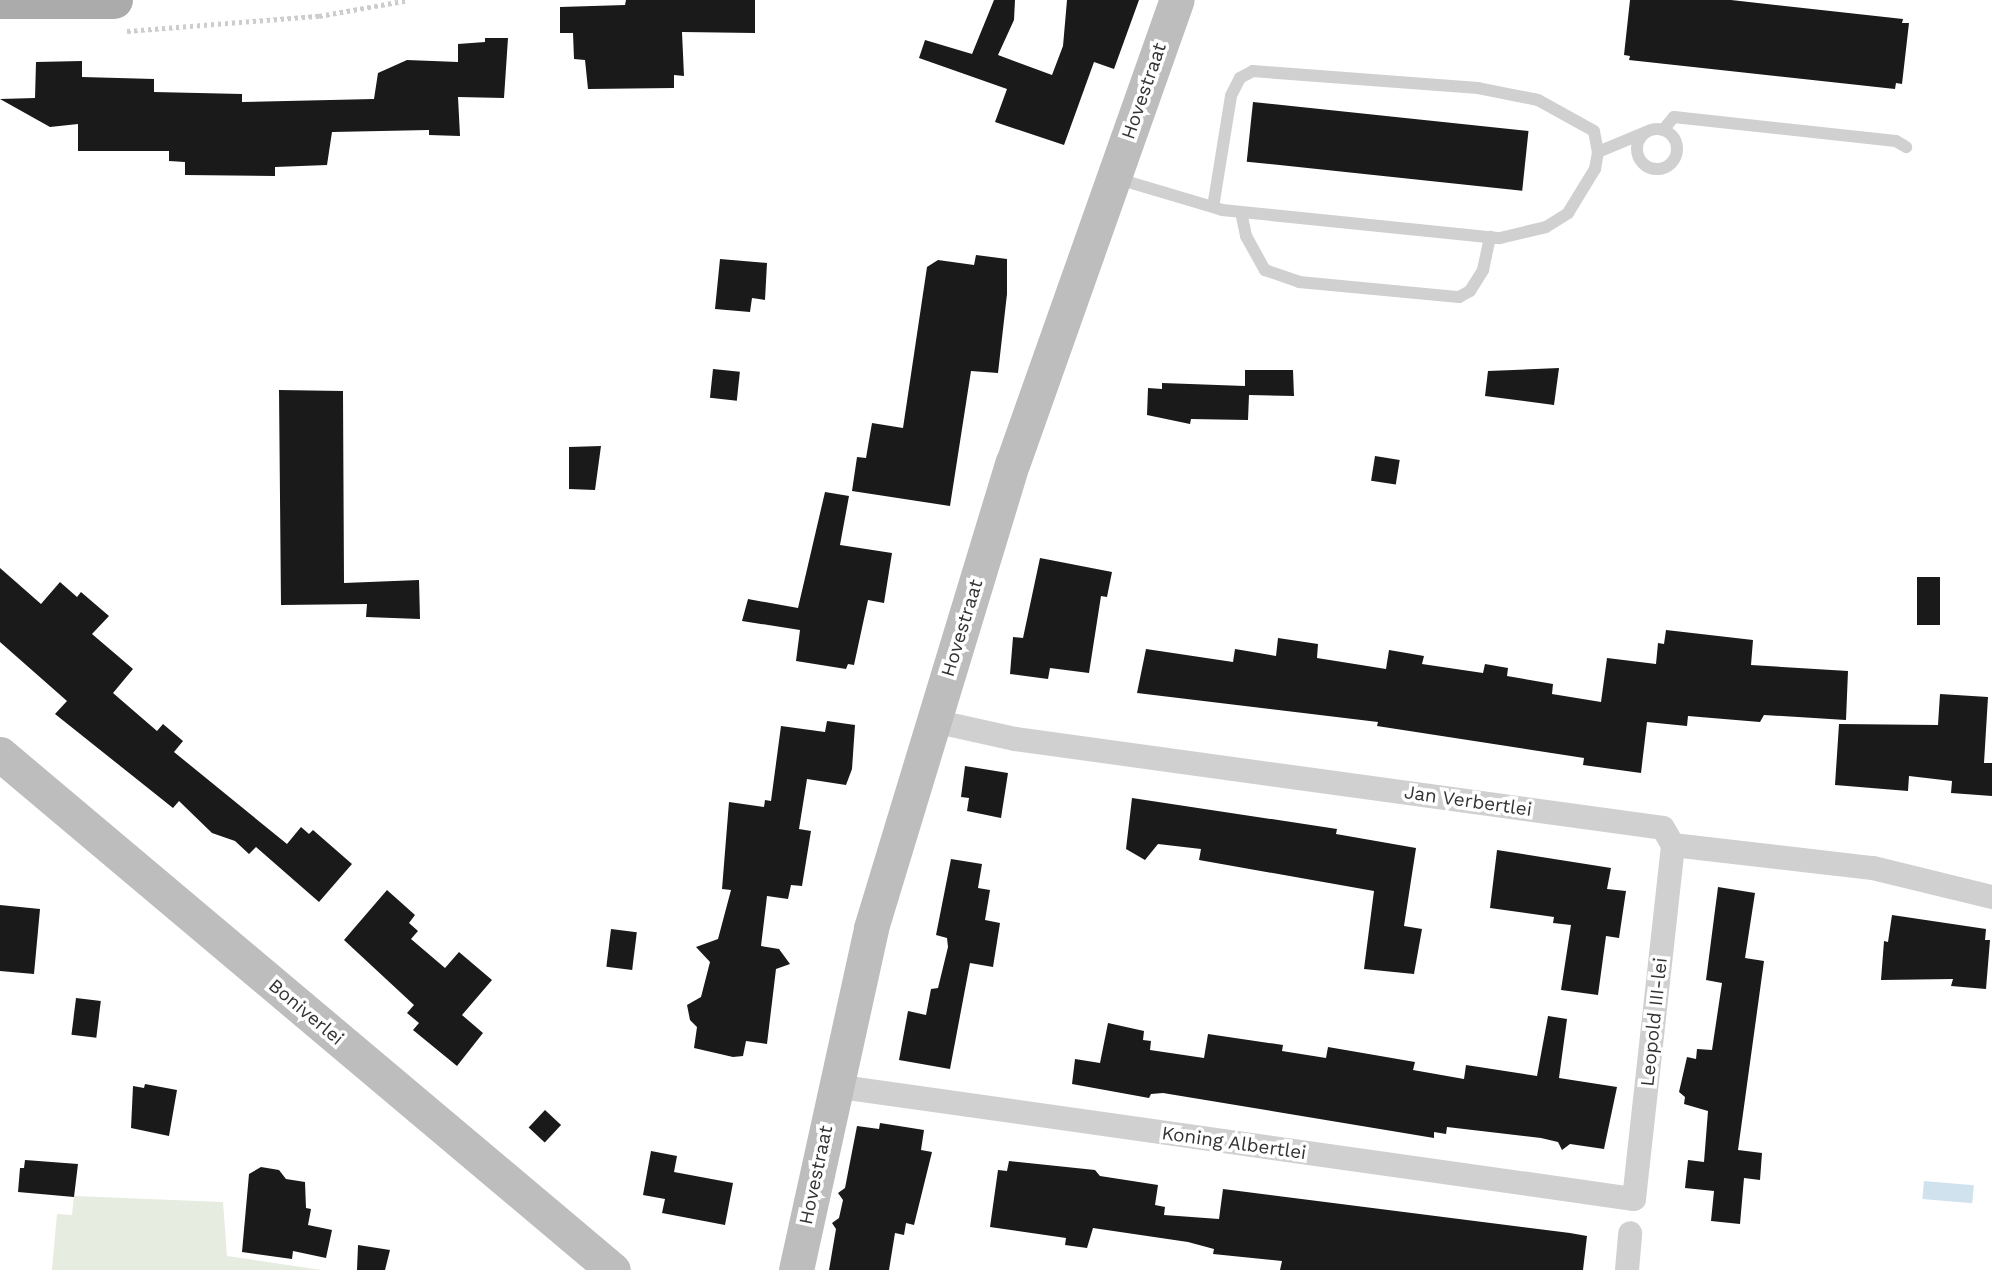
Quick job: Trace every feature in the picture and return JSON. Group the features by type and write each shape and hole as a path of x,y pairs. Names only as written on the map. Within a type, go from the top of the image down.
{"main road":[{"path":"0,0 116,16"}],"street":[{"name":"Hovestraat","path":"796,1270 834,1086 872,928 934,721 1013,462 1177,0"},
{"name":"Jan Verbertlei","path":"934,721 1015,739 1663,828 1673,845"},
{"name":"Boniverlei","path":"0,754 613,1270"},
{"path":"1673,845 1873,868 1992,897"},
{"name":"Leopold III-lei","path":"1634,1199 1673,845"},
{"name":"Koning Albertlei","path":"834,1086 1634,1199"},
{"path":"1627,1270 1630,1233"}],"lane":[{"path":"1114,178 1213,207 1241,212 1490,237 1546,227 1568,213 1595,169 1598,152 1594,131 1538,100 1478,88 1253,71 1240,78 1231,96 1213,207"},
{"path":"1598,152 1656,130 1674,117 1896,141 1906,147"},
{"path":"1241,212 1246,236 1265,270 1299,282 1459,296 1470,291 1483,270 1490,237"}],"path":[{"path":"116,16 319,16 409,0"}],"shaded area":[{"path":"74,1196 223,1202 227,1256 321,1270 52,1270 57,1214 72,1215"}],"water":[{"path":"1924,1181 1974,1185 1972,1203 1922,1199"}],"building":[{"path":"626,0 755,0 755,33 682,32 684,76 674,75 674,88 588,89 585,60 574,59 573,33 560,33 560,7 625,5"},
{"path":"994,0 1015,0 1014,20 998,55 1052,75 1063,46 1067,0 1139,0 1114,69 1094,62 1064,145 995,122 1007,89 919,58 925,40 972,54"},
{"path":"1630,0 1731,0 1903,19 1902,23 1909,23 1902,84 1896,83 1895,89 1629,60 1630,56 1624,55"},
{"path":"485,38 508,38 504,98 458,97 460,136 429,135 429,130 332,132 327,165 275,167 275,176 185,175 185,162 169,161 169,151 78,151 78,124 50,127 0,99 35,98 36,62 82,61 82,77 154,79 154,92 242,94 242,102 374,99 378,73 407,60 458,62 458,44 485,42"},
{"path":"1253,102 1528,131 1522,191 1247,162"},
{"path":"976,255 1007,259 1007,294 998,373 971,371 950,506 852,491 857,457 866,458 872,423 903,428 927,267 938,260 974,265"},
{"path":"720,259 767,263 765,300 752,298 750,312 715,309"},
{"path":"1559,368 1554,405 1485,396 1488,371"},
{"path":"713,369 740,372 737,401 710,398"},
{"path":"1245,370 1293,370 1294,396 1249,395 1248,420 1191,419 1190,424 1147,415 1148,388 1162,389 1162,383 1245,386"},
{"path":"279,390 343,391 344,583 419,580 420,619 366,617 367,604 281,605"},
{"path":"601,446 595,490 569,489 569,447"},
{"path":"1375,456 1400,460 1396,485 1371,481"},
{"path":"825,492 849,496 840,545 892,553 884,603 868,600 854,665 848,664 846,669 796,661 800,630 742,621 748,599 798,608"},
{"path":"1040,558 1112,572 1107,597 1101,596 1089,673 1050,668 1048,679 1010,674 1013,637 1023,638"},
{"path":"0,568 41,604 60,582 77,597 81,592 109,616 92,634 133,669 113,693 157,731 163,724 183,741 174,752 287,844 301,827 309,834 313,830 352,864 319,902 256,847 249,854 235,841 212,833 179,801 173,808 55,714 67,701 0,642"},
{"path":"1917,577 1940,577 1940,625 1917,625"},
{"path":"1666,630 1753,640 1751,665 1848,671 1846,720 1764,715 1760,722 1688,716 1687,726 1647,722 1641,773 1583,765 1584,758 1377,726 1378,722 1137,693 1146,649 1233,662 1235,649 1276,656 1278,638 1318,644 1317,658 1386,669 1389,650 1424,656 1422,664 1483,673 1485,664 1508,668 1507,676 1553,684 1552,694 1601,702 1607,658 1656,664 1658,643 1664,644"},
{"path":"1940,694 1988,697 1984,763 1992,763 1992,796 1951,793 1952,781 1909,776 1908,791 1835,785 1839,724 1938,725"},
{"path":"827,721 855,725 852,769 846,785 807,779 799,829 811,831 802,886 791,885 788,899 767,896 761,946 779,949 790,964 776,969 767,1044 746,1041 743,1056 733,1057 694,1048 697,1027 690,1020 687,1005 701,997 710,962 696,947 718,939 731,890 722,889 729,802 764,807 765,800 771,801 781,726 825,732"},
{"path":"965,766 1008,773 1001,818 967,811 969,798 961,797"},
{"path":"1132,798 1337,829 1336,834 1416,848 1404,926 1422,929 1414,974 1364,969 1374,891 1199,860 1201,849 1158,844 1145,860 1126,849"},
{"path":"1497,850 1611,868 1607,889 1626,891 1619,938 1606,936 1598,995 1561,990 1571,925 1553,923 1554,917 1490,908"},
{"path":"951,859 982,864 978,888 990,890 985,920 1000,923 993,967 970,963 950,1069 899,1060 908,1011 926,1015 931,989 938,988 948,947 947,938 936,935"},
{"path":"1718,887 1755,893 1745,958 1764,961 1738,1150 1762,1153 1760,1180 1744,1178 1740,1224 1711,1221 1714,1191 1685,1188 1688,1160 1704,1162 1708,1111 1684,1104 1685,1097 1679,1092 1687,1057 1696,1059 1697,1049 1712,1050 1722,983 1706,980"},
{"path":"387,890 415,915 409,923 418,931 411,939 445,968 459,952 492,980 462,1015 483,1033 457,1066 413,1030 419,1023 407,1013 414,1005 344,940"},
{"path":"0,905 40,909 34,974 0,971"},
{"path":"1892,915 1986,929 1985,940 1990,940 1986,989 1951,986 1953,979 1881,980 1884,941 1888,942"},
{"path":"611,929 637,932 632,970 606,967"},
{"path":"76,998 101,1001 96,1038 71,1035"},
{"path":"1548,1016 1567,1019 1559,1078 1617,1087 1604,1149 1570,1144 1562,1150 1558,1142 1541,1138 1447,1127 1446,1134 1434,1132 1434,1138 1163,1093 1151,1094 1149,1098 1072,1084 1075,1059 1100,1063 1108,1023 1144,1031 1143,1040 1151,1041 1150,1050 1204,1058 1208,1034 1283,1045 1282,1051 1326,1058 1328,1047 1415,1062 1413,1070 1464,1079 1466,1065 1537,1076"},
{"path":"145,1084 177,1090 169,1136 131,1128 133,1086 144,1088"},
{"path":"545,1110 561,1125 545,1143 529,1128"},
{"path":"880,1123 924,1130 921,1150 932,1152 914,1225 906,1223 904,1235 895,1233 889,1270 829,1270 836,1229 832,1223 839,1218 843,1200 838,1193 845,1188 857,1126 879,1129"},
{"path":"651,1151 677,1156 674,1172 733,1183 725,1225 662,1213 665,1199 643,1195"},
{"path":"25,1160 78,1164 74,1197 18,1192 20,1168 24,1168"},
{"path":"1009,1161 1095,1170 1100,1176 1158,1185 1155,1205 1165,1207 1164,1215 1219,1219 1223,1189 1587,1236 1583,1270 1280,1270 1282,1261 1213,1254 1214,1249 1188,1242 1093,1228 1087,1248 1065,1245 1066,1238 990,1227 998,1170 1007,1171"},
{"path":"261,1167 279,1170 286,1179 305,1182 306,1208 311,1209 308,1225 332,1230 326,1258 293,1251 292,1259 242,1252 249,1174"},
{"path":"358,1245 390,1250 385,1270 357,1270"}]}
